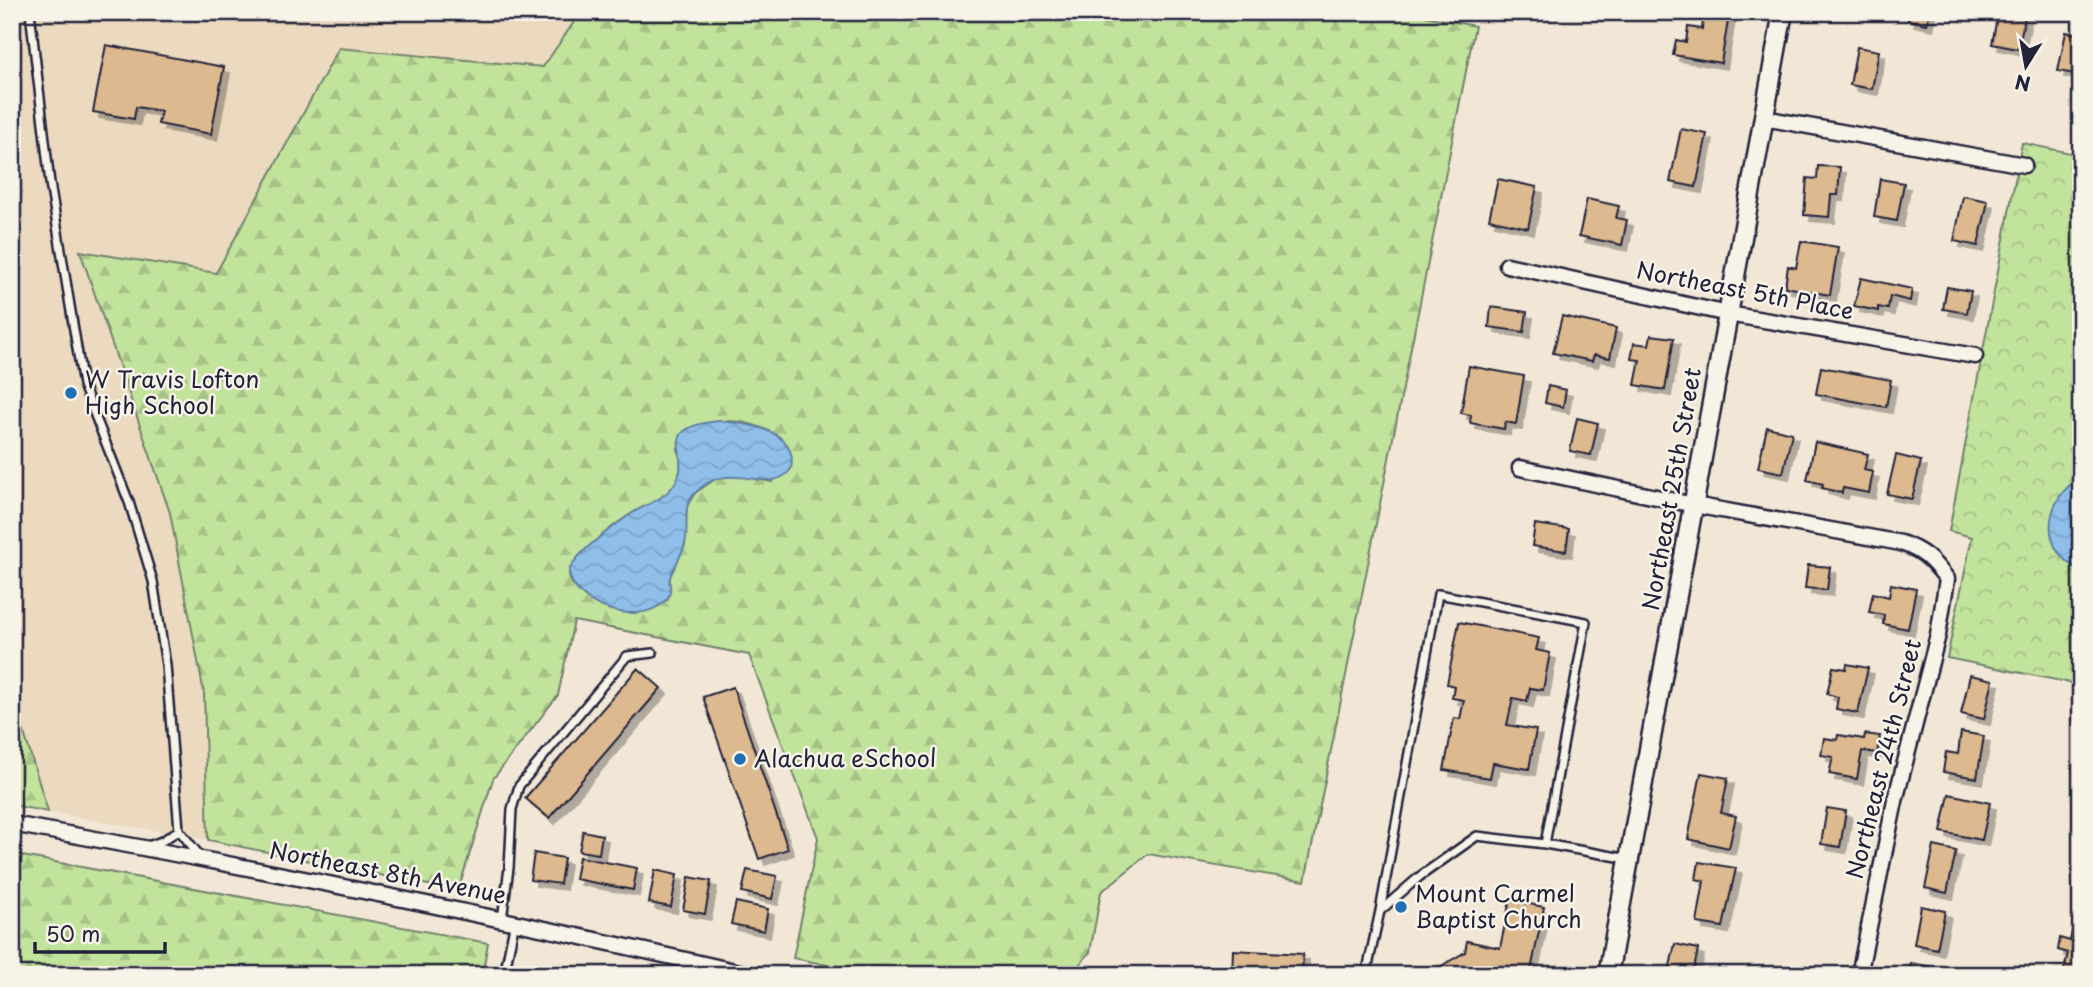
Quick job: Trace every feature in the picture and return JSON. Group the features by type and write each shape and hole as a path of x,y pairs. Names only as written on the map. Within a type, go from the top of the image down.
{"street":[{"name":"Northeast 25th Street","path":"1608,975 1783,12"},
{"path":"1764,118 2024,165"},
{"name":"Northeast 5th Place","path":"1507,265 1728,314 1975,356"},
{"path":"1520,468 1694,505"},
{"name":"Northeast 24th Street","path":"1694,505 1901,543 1918,549 1931,558 1947,579 1938,635 1895,801 1858,975"},
{"name":"Northeast 8th Avenue","path":"12,824 508,920 703,969 752,975"}],"lane":[{"path":"30,12 50,183 83,385 129,502 153,581 167,677 179,830 203,859"},
{"path":"1366,975 1438,594 1586,621 1545,844"},
{"path":"504,975 512,809 519,786 627,656 653,653"},
{"path":"143,848 162,841 179,830"},
{"path":"1380,911 1419,877 1478,836 1545,844 1629,859"}],"shaded area":[{"name":"W Travis Lofton High School","path":"12,12 581,12 544,67 339,48 216,274 80,252 170,513 204,693 208,840 48,812 12,693"}],"green space":[{"path":"581,12 1405,12 1475,26 1305,881 1148,854 1101,892 1090,952 1071,975 876,975 793,958 818,838 749,655 574,621 558,695 493,779 458,891 208,840 204,693 170,513 80,251 216,273 339,48 543,67","holes":["728,421 769,431 788,446 772,482 727,475 695,493 687,506 685,545 670,576 668,599 652,609 629,613 603,606 576,589 569,573 579,557 622,520 662,499 674,485 680,467 678,448"]},
{"path":"2022,143 2081,155 2081,685 1947,658 1972,537 1949,531"},
{"path":"12,693 48,812 12,805"},
{"path":"12,854 488,943 482,975 12,975"}],"water":[{"path":"718,421 756,427 779,437 787,445 791,456 791,469 782,477 772,480 722,477 709,482 695,493 688,505 685,543 670,577 669,595 658,606 646,611 618,612 590,601 572,582 569,572 572,565 608,531 669,491 679,475 680,437 685,430"},
{"path":"2081,478 2081,570 2067,562 2058,551 2052,538 2051,525 2059,498"}],"building":[{"path":"1704,12 1729,15 1721,63 1673,55 1676,40 1686,42 1688,27 1702,29"},
{"path":"1910,12 1930,12 1927,24 1908,20"},
{"path":"1998,12 2026,12 2018,49 1992,44"},
{"path":"2066,32 2081,35 2081,75 2058,71"},
{"path":"106,45 224,67 211,134 158,124 161,111 136,107 134,119 93,112"},
{"path":"1857,47 1879,51 1872,89 1850,85"},
{"path":"1681,129 1707,134 1696,187 1670,182"},
{"path":"1818,166 1840,167 1838,195 1831,195 1829,217 1804,215 1807,178 1817,179"},
{"path":"1498,179 1537,187 1528,228 1489,219"},
{"path":"1880,179 1904,183 1897,221 1874,217"},
{"path":"1963,196 1988,201 1978,246 1954,241"},
{"path":"1587,199 1619,206 1616,218 1627,220 1622,245 1579,236"},
{"path":"1801,241 1838,247 1830,295 1785,287 1788,266 1796,268"},
{"path":"1861,278 1912,289 1910,301 1890,296 1888,309 1878,307 1878,311 1854,306"},
{"path":"1947,287 1971,291 1967,313 1943,309"},
{"path":"1491,307 1527,312 1524,332 1489,327"},
{"path":"1562,316 1616,328 1610,358 1594,355 1592,361 1553,353"},
{"path":"1651,335 1674,338 1665,390 1635,385 1640,360 1631,359 1634,343 1649,345"},
{"path":"1469,366 1524,376 1516,424 1505,422 1504,429 1470,423 1471,415 1461,413"},
{"path":"1821,367 1891,380 1886,407 1816,394"},
{"path":"1548,386 1566,390 1563,407 1545,403"},
{"path":"1577,418 1598,423 1591,455 1570,451"},
{"path":"1767,427 1792,433 1783,473 1758,468"},
{"path":"1815,442 1868,454 1864,470 1873,472 1869,493 1843,488 1842,493 1822,488 1823,484 1807,480"},
{"path":"1896,455 1921,461 1912,499 1887,494"},
{"path":"1535,524 1569,529 1566,551 1532,546"},
{"path":"1808,565 1830,567 1827,590 1805,588"},
{"path":"1891,584 1916,589 1908,629 1883,624 1884,615 1869,612 1873,593 1889,597"},
{"path":"1459,622 1539,638 1536,650 1550,653 1543,690 1530,688 1527,701 1513,698 1507,725 1536,730 1529,769 1493,763 1490,778 1444,770 1454,718 1460,719 1464,700 1452,698 1454,686 1447,684"},
{"path":"1847,664 1868,668 1858,713 1836,709 1838,697 1827,694 1833,667 1846,669"},
{"path":"638,668 661,688 549,818 525,798"},
{"path":"1970,675 1993,680 1984,719 1961,714"},
{"path":"733,687 788,849 759,859 703,697"},
{"path":"1961,732 1984,736 1977,778 1943,772 1946,752 1958,754"},
{"path":"1865,734 1880,736 1877,753 1862,751 1857,779 1829,774 1833,757 1821,755 1824,738 1837,740 1838,735 1864,739"},
{"path":"1701,773 1728,778 1721,813 1736,816 1729,848 1688,839"},
{"path":"1949,794 1990,803 1982,840 1941,832"},
{"path":"1827,808 1846,811 1840,847 1821,844"},
{"path":"583,831 602,835 599,854 579,851"},
{"path":"1934,846 1956,851 1947,893 1925,888"},
{"path":"534,853 564,858 560,884 530,880"},
{"path":"579,857 637,868 633,890 575,879"},
{"path":"1699,862 1736,868 1723,927 1697,923 1704,881 1696,879"},
{"path":"655,870 677,875 671,907 649,903"},
{"path":"747,870 777,876 772,899 742,892"},
{"path":"689,877 711,881 705,914 683,910"},
{"path":"1510,900 1544,907 1530,975 1437,975 1438,968 1465,952 1467,941 1500,948"},
{"path":"736,902 768,909 764,931 731,924"},
{"path":"1921,906 1945,911 1937,949 1914,944"},
{"path":"2072,932 2081,934 2081,975 2063,975 2068,953 2058,950 2060,938 2070,941"},
{"path":"1675,944 1698,949 1693,975 1668,975"},
{"path":"1233,950 1303,954 1302,975 1232,975"},
{"path":"1911,963 1933,967 1932,975 1909,975"},
{"path":"1792,966 1816,971 1815,975 1790,975"}],"place":[{"name":"W Travis Lofton High School","path":"71,393"},
{"name":"Alachua eSchool","path":"740,759"},
{"name":"Mount Carmel Baptist Church","path":"1401,907"}]}
